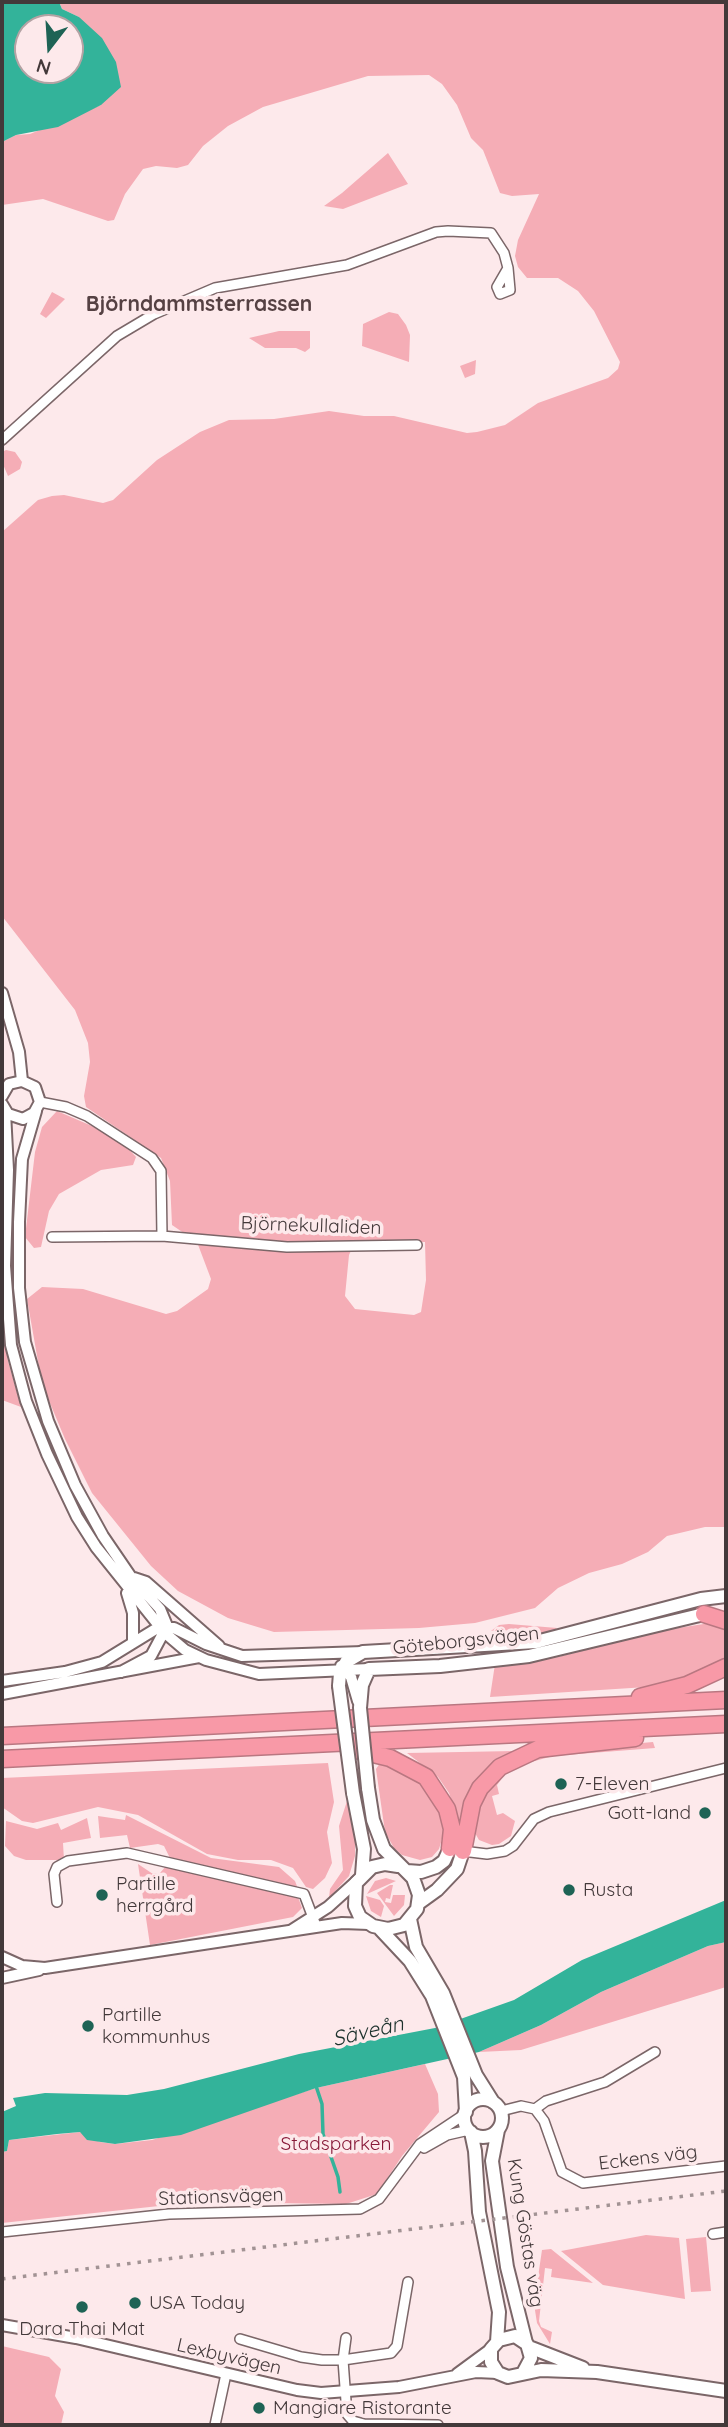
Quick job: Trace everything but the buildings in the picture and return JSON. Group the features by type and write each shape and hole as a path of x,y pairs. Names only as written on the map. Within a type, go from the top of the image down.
{"highway":[{"path":"704,1614 726,1620"},
{"path":"598,1707 687,1685 726,1667"},
{"path":"2,1736 726,1700"},
{"path":"2,1759 726,1724"},
{"path":"456,1850 480,1788 500,1767 516,1757 538,1749 596,1741 726,1731"},
{"path":"299,1744 325,1745 380,1755 419,1772 435,1787 447,1809 456,1850"},
{"path":"2,1768 38,1764 60,1756"}],"main road":[{"name":"Göteborgsvägen","path":"363,1652 536,1643 701,1600 726,1596"},
{"name":"Göteborgsvägen","path":"369,1669 440,1666 529,1656 704,1614"},
{"path":"363,1652 349,1658 343,1668 339,1686 353,1793 363,1840 360,1878 354,1895 355,1906 374,1927 396,1928 410,1919 419,1903 437,1890 457,1869 456,1850"},
{"path":"369,1669 358,1685 368,1788 378,1837 384,1849 417,1886 419,1903"},
{"path":"360,1878 376,1865 421,1872 436,1867 456,1850"},
{"name":"Kung Göstas väg","path":"410,1919 416,1947 465,2063 497,2106 502,2121 492,2161 507,2267 531,2361 523,2373"},
{"name":"Kung Göstas väg","path":"374,1927 423,1979 446,2013"},
{"name":"Kung Göstas väg","path":"465,2063 466,2113 475,2151 479,2212 499,2312 491,2362 498,2373"},
{"path":"466,2113 477,2101 497,2106"},
{"name":"Kung Göstas väg","path":"470,2131 483,2137 498,2130"},
{"path":"494,2346 511,2336 527,2345 597,2372"},
{"path":"498,2373 508,2377 541,2370 597,2372 726,2391"}],"street":[{"path":"2,440 117,336 154,314 204,292 357,262 436,232 448,231 491,233 504,253 508,268"},
{"path":"2,993 19,1052 22,1081"},
{"path":"2,1096 9,1084 22,1081 35,1087 38,1106 22,1159 19,1209 19,1288 25,1342 44,1408 75,1485 128,1580 163,1629 199,1657 246,1672 320,1677 339,1686"},
{"path":"4,1108 19,1119 29,1117 38,1106"},
{"path":"38,1106 66,1107 87,1116 152,1158 161,1171 162,1236"},
{"path":"4,1108 8,1170 5,1266 11,1345 26,1401 63,1488 96,1547 128,1580 133,1613 133,1643"},
{"name":"Björnekullaliden","path":"52,1237 162,1236 288,1247 417,1245"},
{"path":"128,1580 146,1582 223,1651"},
{"name":"Göteborgsvägen","path":"704,1614 726,1611"},
{"path":"121,1672 151,1656 163,1629"},
{"path":"2,1681 85,1668 102,1662 163,1629 223,1651 261,1657 363,1652"},
{"path":"330,1654 358,1685"},
{"path":"2,1694 121,1672 168,1660 199,1657"},
{"name":"Göteborgsvägen","path":"289,1674 343,1668 369,1669"},
{"path":"456,1850 487,1854 505,1852 534,1819 549,1812 726,1768"},
{"path":"57,1902 54,1874 57,1867 68,1861 127,1853 304,1894 316,1927"},
{"path":"292,1930 360,1878"},
{"path":"2,1978 45,1968 342,1923 374,1927"},
{"path":"2,1957 22,1966 45,1968"},
{"path":"497,2106 534,2109 546,2101 605,2082 655,2052"},
{"name":"Eckens väg","path":"534,2109 544,2121 558,2165 576,2180 592,2183 726,2166"},
{"name":"Stationsvägen","path":"2,2232 170,2214 360,2209 379,2199 420,2144 466,2113"},
{"name":"Stationsvägen","path":"416,2152 447,2135 470,2131"},
{"path":"713,2234 726,2232"},
{"path":"240,2339 301,2357 343,2360 395,2351 408,2282"},
{"name":"Lexbyvägen","path":"2,2325 76,2338 297,2390 345,2392 418,2385 485,2371 498,2373"},
{"path":"346,2338 343,2360 348,2421 364,2424 438,2425"},
{"name":"Lexbyvägen","path":"450,2378 494,2346"},
{"path":"215,2425 226,2374"}],"green space":[{"path":"59,2 726,2 726,1527 705,1527 667,1536 648,1552 622,1564 589,1573 558,1588 535,1608 475,1623 419,1628 274,1632 228,1618 178,1591 151,1566 92,1493 65,1439 42,1384 27,1299 42,1287 83,1289 166,1314 177,1311 208,1289 211,1279 197,1242 172,1225 170,1181 161,1158 86,1107 84,1096 90,1062 88,1043 75,1010 2,916 2,532 38,500 64,495 103,503 113,500 157,460 200,432 229,420 274,419 329,411 364,416 394,416 467,433 477,432 505,425 538,403 608,378 618,369 620,362 594,311 578,291 558,278 527,278 518,267 515,256 518,240 539,194 512,196 500,193 483,150 471,138 457,105 442,84 429,75 368,76 263,107 228,126 203,146 188,165 143,169 125,194 114,220 108,221 43,199 2,205 2,142 16,135 30,134 101,105 84,37 84,14 73,14 62,9","holes":["355,1242 425,1242 426,1280 421,1312 414,1315 355,1309 345,1296 349,1255"]},
{"path":"388,153 408,184 343,209 324,206 342,193"},
{"path":"52,292 65,299 46,318 40,314"},
{"path":"389,312 398,314 410,335 409,362 362,346 363,324"},
{"path":"279,331 310,331 310,348 305,352 296,348 265,348 249,338"},
{"path":"476,360 475,374 465,378 460,366"},
{"path":"2,452 15,452 22,462 20,469 8,476 2,462"},
{"path":"57,1111 92,1126 125,1145 136,1157 133,1165 101,1170 59,1194 49,1211 41,1247 34,1248 25,1237 35,1152 42,1127"},
{"path":"2,1325 8,1361 21,1407 2,1400"},
{"path":"710,1623 726,1628 726,1659 711,1669 679,1680 647,1687 490,1697 495,1664 558,1657 659,1631"},
{"path":"499,1625 557,1628 553,1632 517,1639 490,1640 491,1631"},
{"path":"653,1742 655,1748 553,1756 520,1765 505,1774 497,1785 499,1794 492,1796 497,1815 503,1813 515,1821 511,1836 492,1845 479,1840 475,1833 473,1821 489,1781 520,1760 585,1748"},
{"path":"515,1751 489,1767 473,1786 464,1802 459,1822 449,1793 438,1777 407,1753"},
{"path":"328,1763 334,1802 327,1832 332,1863 325,1878 313,1889 306,1887 293,1868 271,1860 238,1860 207,1854 138,1815 98,1807 33,1823 22,1821 2,1807 2,1778"},
{"path":"380,1763 419,1779 434,1797 444,1832 439,1849 432,1857 420,1860 402,1855 394,1848 385,1832 376,1769"},
{"path":"347,1801 355,1836 355,1856 349,1876 329,1898 330,1889 343,1870 339,1826"},
{"path":"126,1815 211,1858 279,1867 295,1881 298,1889 170,1858 164,1846 158,1844 130,1848 127,1835 100,1838 98,1816 125,1820"},
{"path":"87,1818 91,1838 63,1843 64,1860 26,1860 14,1856 5,1846 6,1821 37,1829 58,1823 61,1830"},
{"path":"138,1864 153,1874 160,1873 166,1866 298,1897 302,1908 293,1917 150,1945"},
{"path":"386,1878 396,1881 367,1894 375,1881"},
{"path":"393,1885 390,1899 386,1898 385,1902 391,1903 393,1895 405,1895 404,1905 394,1916 377,1893"},
{"path":"366,1896 380,1900 384,1906 381,1917 371,1911"},
{"path":"726,1942 726,1987 521,2050 479,2052 541,2025 601,1992 708,1946"},
{"name":"Stadsparken","path":"425,2064 438,2094 439,2112 402,2156 377,2194 346,2204 196,2202 2,2223 2,2152 7,2151 9,2140 80,2132 100,2142 115,2144 152,2140 316,2088"},
{"path":"646,2235 679,2238 685,2299 603,2285 561,2251"},
{"path":"706,2237 711,2291 691,2292 686,2239"},
{"path":"551,2249 593,2283 551,2277 552,2269 545,2268 539,2321 541,2327 552,2332 550,2344 537,2323 534,2304 542,2250"},
{"path":"2,2346 49,2357 61,2369 55,2396 64,2412 61,2425 2,2425"}],"shaded area":[{"path":"2,2 59,2 62,9 73,14 14,14 14,84 84,84 84,22 102,38 116,62 121,87 101,105 58,127 16,135 2,142"},
{"path":"726,1900 726,1942 708,1946 601,1992 541,2025 479,2052 316,2088 181,2135 115,2144 87,2140 80,2132 57,2134 9,2140 7,2151 2,2152 2,2112 16,2106 13,2098 45,2093 127,2095 164,2089 299,2054 435,2028 514,2000 582,1960"}],"waterway":[{"path":"316,2086 322,2104 323,2134 338,2177 340,2192"}],"railway":[{"path":"2,2279 726,2191"}],"place":[{"name":"7-Eleven","path":"561,1784"},
{"name":"Gott-land","path":"705,1813"},
{"name":"Rusta","path":"569,1890"},
{"name":"Partille herrgård","path":"102,1895"},
{"name":"Partille kommunhus","path":"88,2026"},
{"name":"USA Today","path":"135,2303"},
{"name":"Dara Thai Mat","path":"82,2307"},
{"name":"Mangiare Ristorante","path":"259,2408"}],"district":[{"name":"Björndammsterrassen","path":"199,305"}],"water label":[{"name":"Säveån","path":"368,2032"}]}
